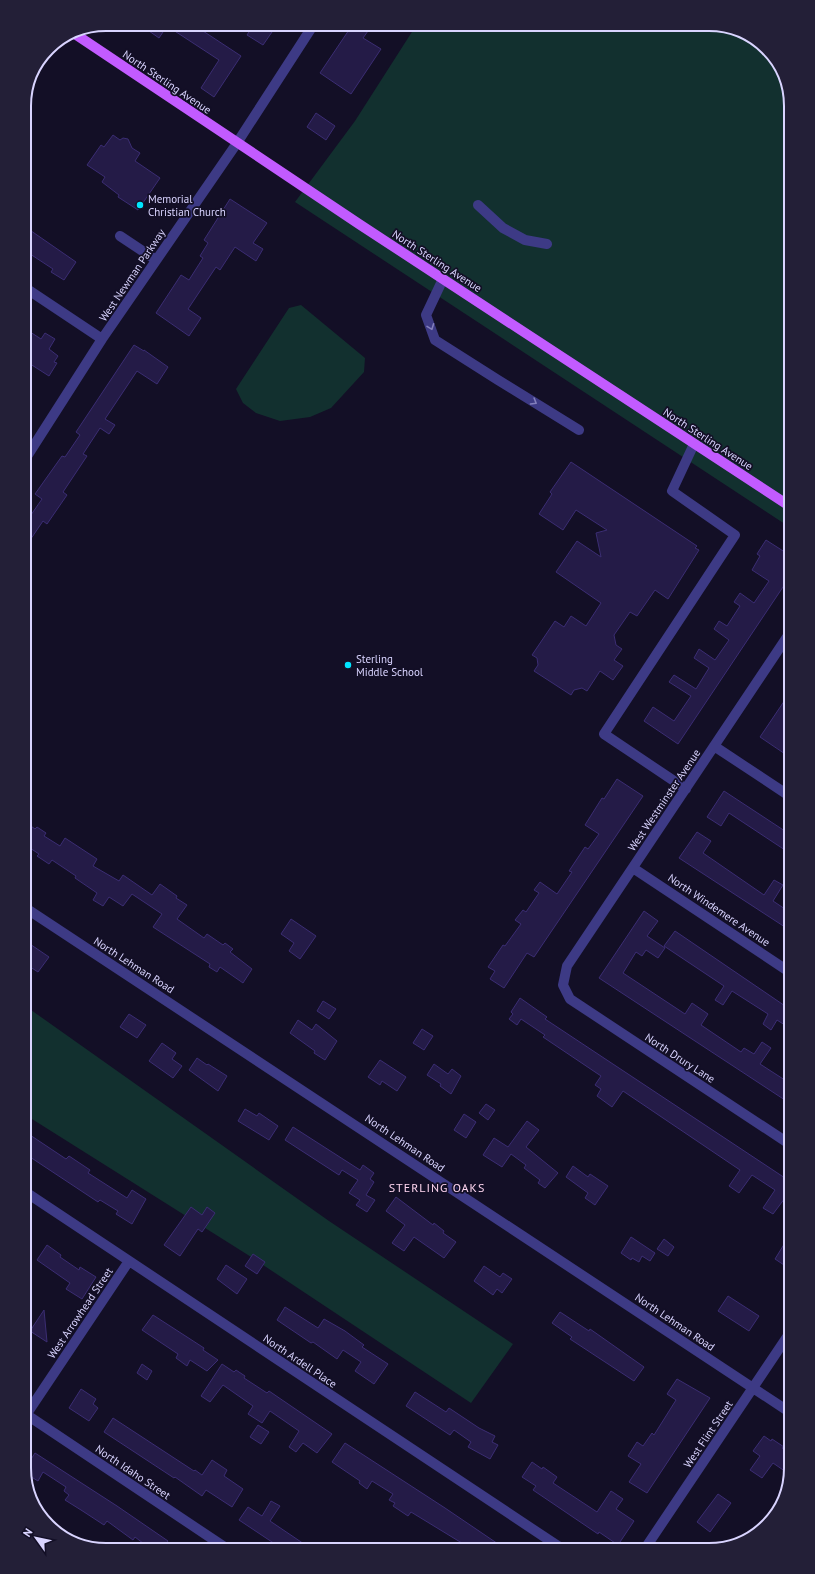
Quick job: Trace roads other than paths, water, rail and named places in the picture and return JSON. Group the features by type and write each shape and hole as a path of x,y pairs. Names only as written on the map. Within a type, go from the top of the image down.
{"main road":[{"name":"North Sterling Avenue","path":"79,36 237,143 784,503"}],"street":[{"name":"West Newman Parkway","path":"31,450 102,339 237,143 309,31"},
{"path":"478,205 503,228 525,240 547,244"},
{"path":"120,236 156,260"},
{"path":"443,279 426,315 436,340 579,430"},
{"path":"31,292 102,339"},
{"path":"686,789 604,734 734,535 672,491 694,444"},
{"name":"West Westminster Avenue","path":"563,985 567,966 784,641"},
{"path":"714,746 784,792"},
{"name":"North Windemere Avenue","path":"633,868 784,968"},
{"name":"North Lehman Road","path":"31,912 784,1408"},
{"name":"North Drury Lane","path":"563,985 570,999 784,1140"},
{"name":"North Ardell Place","path":"31,1196 553,1543"},
{"name":"West Arrowhead Street","path":"31,1406 129,1261"},
{"name":"West Flint Street","path":"649,1543 784,1342"},
{"name":"North Idaho Street","path":"31,1419 218,1543"}],"place":[{"name":"Memorial Christian Church","path":"140,205"},
{"name":"Sterling Middle School","path":"348,665"}],"district":[{"name":"STERLING OAKS","path":"437,1188"}]}
